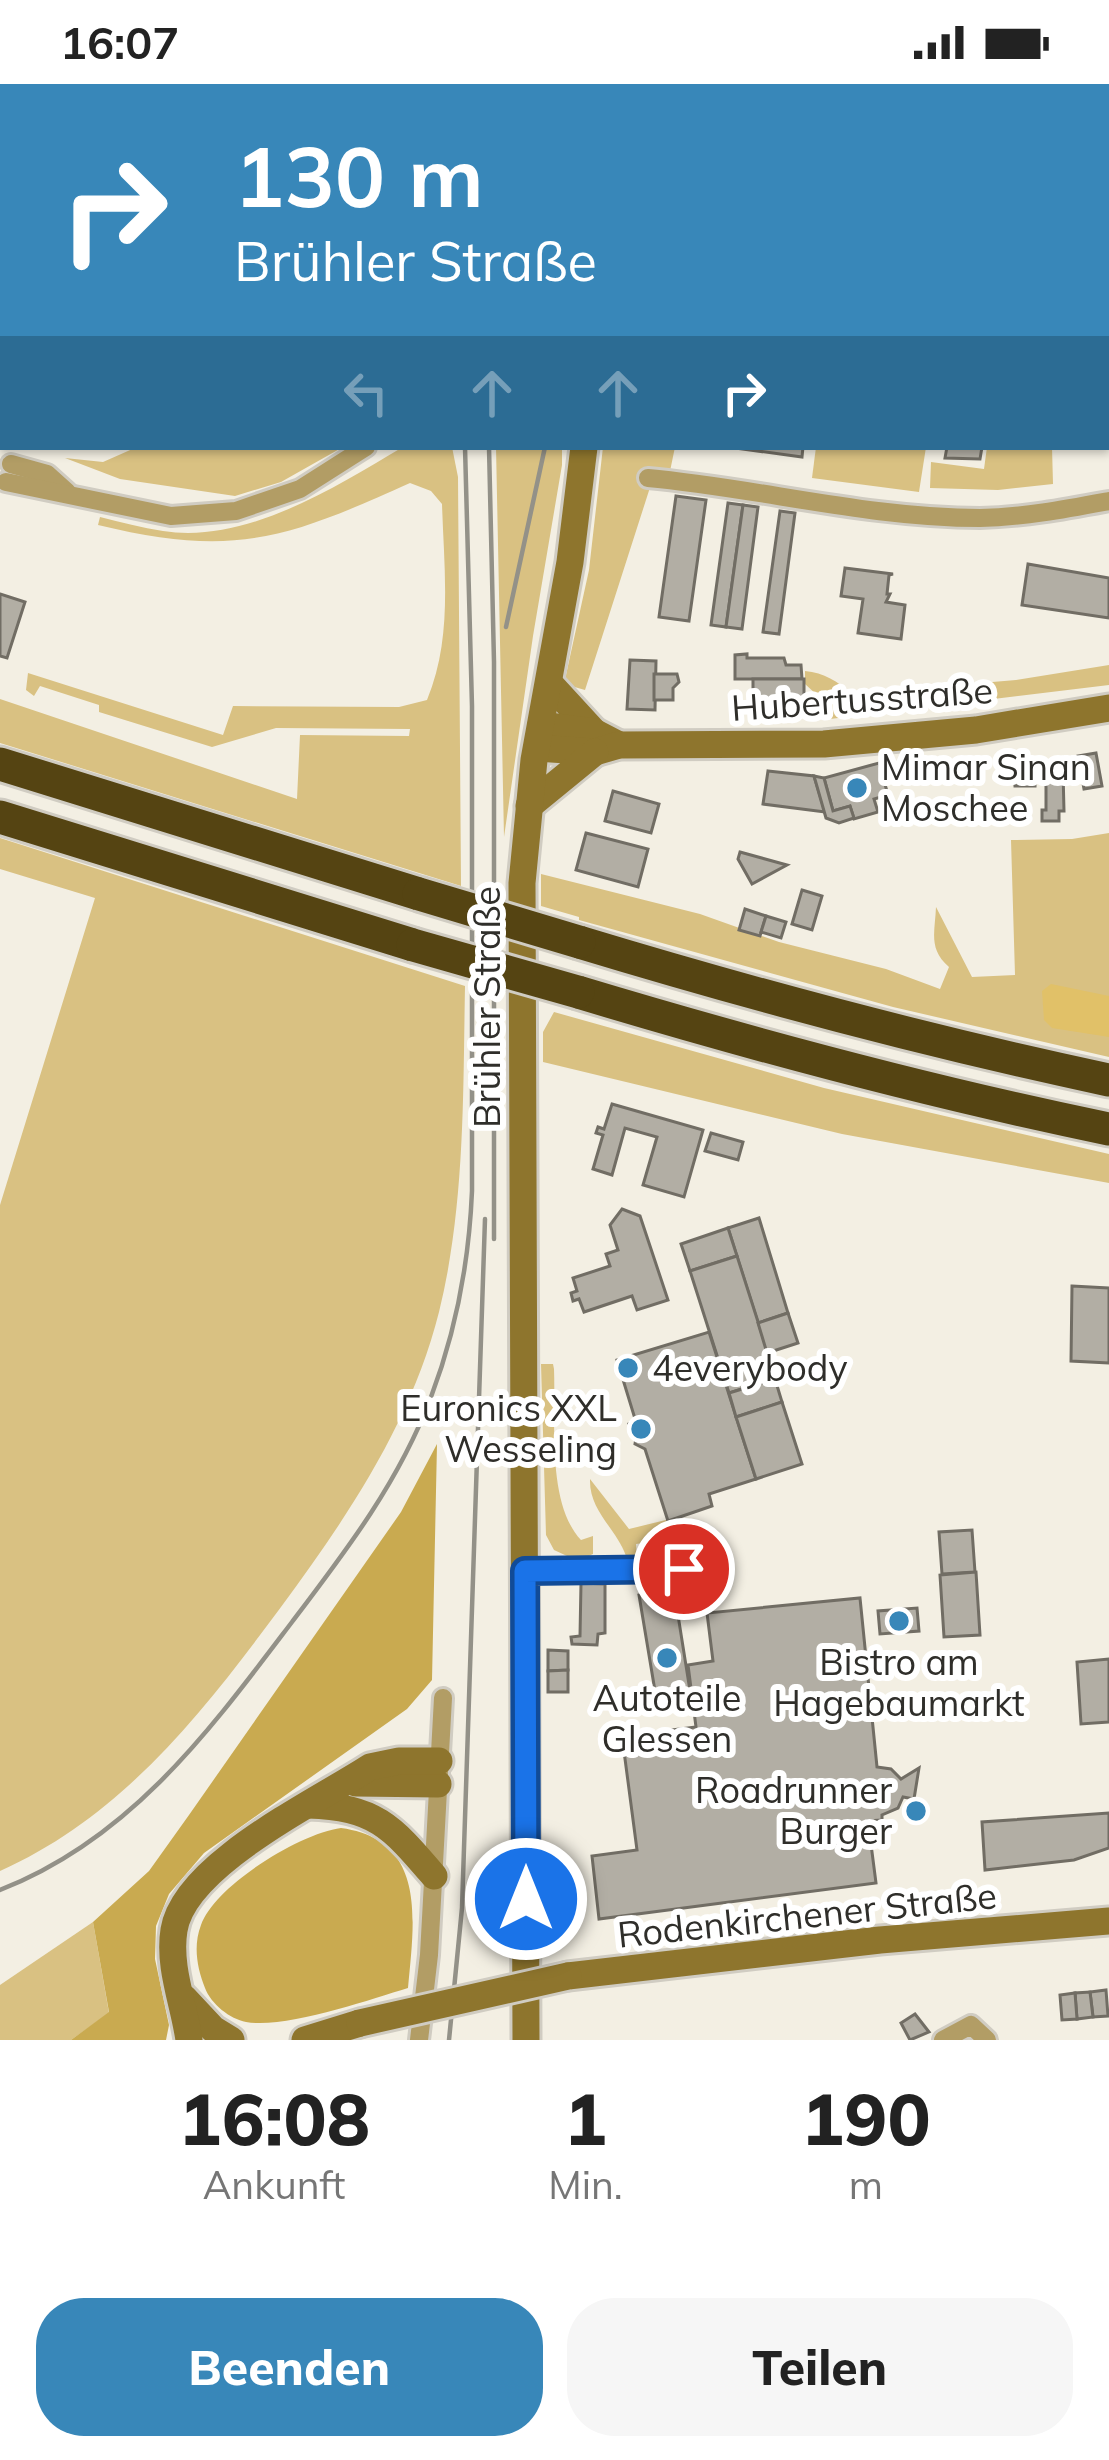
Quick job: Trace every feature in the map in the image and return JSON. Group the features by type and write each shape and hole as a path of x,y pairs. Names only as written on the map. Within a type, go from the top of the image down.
{"highway":[{"path":"0,764 765,998 979,1053 1109,1080"},
{"path":"0,818 412,944 840,1067 1109,1130"}],"main road":[{"name":"Brühler Straße","path":"526,2040 522,884 538,736 584,450"},
{"path":"529,806 602,743 549,683"},
{"name":"Hubertusstraße","path":"538,736 602,743 824,744 976,730 1109,709"},
{"path":"190,2040 173,1966 173,1933 191,1890 215,1867 346,1783 439,1772"},
{"path":"308,1805 340,1806 373,1815 394,1830 434,1876"},
{"name":"Rodenkirchener Straße","path":"304,2040 568,1976 880,1940 1109,1922"},
{"path":"184,1998 213,2029 231,2040"}],"street":[{"path":"9,473 124,508 171,516 236,511 300,489 361,450"},
{"path":"648,478 959,517 1043,513 1109,501"},
{"path":"525,1571 684,1569"},
{"path":"418,2040 434,1876 443,1698"},
{"path":"943,2040 971,2025 987,2040"}],"shaded area":[{"path":"130,450 338,450 281,482 235,496 120,479 65,458 103,462"},
{"path":"398,450 453,450 458,477 461,886 0,743 0,699 297,799 300,735 409,736 410,729 276,728 212,747 99,712 99,705 40,686 34,696 26,690 28,673 223,735 233,706 399,707 427,700 441,652 445,604 442,504 431,491 410,483 293,530 224,541 145,535 98,525 100,517 163,531 226,529 289,509"},
{"path":"496,450 562,450 562,465 504,837"},
{"path":"603,450 674,450 669,476 654,475 585,690 564,684 589,570"},
{"path":"816,450 926,450 919,492 812,478"},
{"path":"987,450 1052,450 1053,484 998,490 930,488 931,462 984,469"},
{"path":"1109,665 1109,685 830,719 805,684 805,671 830,678 851,694 1016,680"},
{"path":"1109,833 1109,1057 893,1007 541,906 541,874 700,914 940,989 949,967 935,947 936,907 972,977 1015,975 1011,840"},
{"path":"0,838 465,986 461,1151 448,1272 427,1353 375,1467 252,1646 157,1758 85,1821 0,1871 0,1205 95,898 0,869"},
{"path":"1051,984 1109,996 1109,1037 1052,1028 1044,1020 1042,991"},
{"path":"554,1012 824,1088 1109,1154 1109,1183 842,1134 543,1062 543,1032"},
{"path":"541,1364 553,1364 554,1369 555,1459 562,1505 581,1540 593,1536 593,1554 578,1561 554,1550 546,1535"},
{"path":"437,1444 432,1680 407,1709 204,1853 169,1894 156,1926 155,1959 169,2025 166,2040 71,2040 109,2012 93,1922 149,1871 401,1512"},
{"path":"590,1479 629,1529 678,1517 684,1537 636,1544 637,1559 626,1556 598,1510"},
{"path":"341,1828 369,1836 389,1849 402,1866 412,1911 408,1988 283,2021 246,2022 228,2014 208,1994 198,1965 199,1933 209,1910 261,1863 304,1840"},
{"path":"93,1922 109,2013 71,2040 0,2040 0,1985"}],"building":[{"path":"750,450 803,450 802,457"},
{"path":"946,450 982,450 980,459 945,458"},
{"path":"676,496 706,500 689,621 659,617"},
{"path":"728,503 743,505 726,627 711,625"},
{"path":"743,505 758,507 742,629 726,627"},
{"path":"780,511 795,513 779,634 763,632"},
{"path":"1028,564 1109,578 1109,618 1022,605"},
{"path":"845,568 893,574 889,575 886,602 905,605 901,639 858,633 863,599 841,596"},
{"path":"0,594 25,602 7,658 0,656"},
{"path":"747,654 747,658 784,658 786,665 801,665 802,679 735,679 735,655"},
{"path":"630,660 656,661 655,710 627,709"},
{"path":"654,674 677,674 673,700 654,700"},
{"path":"753,679 804,679 804,715 753,715"},
{"path":"1096,753 1102,786 1084,789 1078,756"},
{"path":"1041,762 1059,762 1059,771 1063,771 1064,811 1059,811 1059,821 1042,821 1046,772 1041,772"},
{"name":"Mimar Sinan Moschee","path":"879,763 888,795 874,799 878,812 854,819 850,806 833,811 824,778"},
{"path":"1035,765 1035,786 1015,786 1014,766"},
{"path":"768,771 814,776 825,812 763,804"},
{"path":"814,776 824,778 833,811 850,806 854,818 839,823 826,818"},
{"path":"613,791 659,804 651,833 605,821"},
{"path":"586,833 648,849 638,887 576,870"},
{"path":"740,852 787,865 752,884 738,859"},
{"path":"802,890 822,896 812,930 792,924"},
{"path":"745,909 766,916 760,936 739,930"},
{"path":"766,916 786,922 781,938 761,932"},
{"path":"612,1104 703,1130 684,1197 643,1185 657,1137 625,1128 612,1175 593,1169 603,1135 596,1133 598,1127 604,1129"},
{"path":"711,1133 743,1142 738,1160 705,1151"},
{"path":"622,1209 640,1216 668,1300 637,1310 632,1296 584,1312 579,1299 573,1301 571,1293 577,1291 573,1278 610,1266 606,1254 618,1250 610,1225"},
{"path":"759,1218 788,1313 758,1323 728,1228"},
{"path":"728,1228 737,1256 690,1271 681,1244"},
{"path":"737,1256 776,1378 729,1393 690,1271"},
{"path":"1072,1286 1109,1288 1109,1363 1071,1361"},
{"path":"788,1313 798,1343 767,1353 758,1323"},
{"path":"709,1332 756,1479 709,1494 712,1506 668,1521 645,1449 635,1444 629,1424 636,1422 617,1360"},
{"path":"775,1379 782,1402 736,1417 729,1393"},
{"path":"782,1402 802,1464 756,1479 736,1417"},
{"path":"972,1530 975,1572 942,1574 939,1532"},
{"path":"976,1572 980,1635 944,1637 940,1575"},
{"path":"581,1583 605,1584 605,1633 598,1634 597,1645 572,1644 571,1637 580,1636"},
{"name":"Autoteile Glessen","path":"674,1590 691,1697 657,1703 639,1595"},
{"path":"860,1598 877,1767 891,1769 901,1779 919,1768 914,1799 903,1797 898,1808 882,1815 882,1820 868,1821 876,1883 599,1919 592,1856 637,1850 622,1736 696,1727 688,1665 713,1661 707,1613"},
{"name":"Bistro am Hagebaumarkt","path":"917,1608 919,1631 880,1634 878,1611"},
{"path":"548,1650 568,1651 568,1670 548,1671"},
{"path":"1109,1659 1109,1722 1081,1724 1077,1662"},
{"path":"568,1670 568,1692 548,1692 548,1671"},
{"path":"1109,1813 1109,1848 1074,1860 985,1870 982,1822"},
{"path":"1106,1990 1108,2016 1093,2017 1090,1992"},
{"path":"1090,1992 1093,2017 1077,2019 1075,1993"},
{"path":"1075,1993 1077,2019 1062,2020 1060,1995"},
{"path":"915,2014 929,2032 910,2040 901,2023"}],"railway":[{"path":"0,1890 89,1842 128,1811 198,1741 370,1515 418,1428 440,1372 460,1296 472,1191 472,706 465,450"},
{"path":"489,450 494,662 494,1239"},
{"path":"506,627 544,450"},
{"path":"449,2040 462,1908 485,1219"}],"place":[{"name":"Mimar Sinan Moschee","path":"857,788"},
{"name":"4everybody","path":"628,1368"},
{"name":"Euronics XXL Wesseling","path":"641,1429"},
{"name":"Bistro am Hagebaumarkt","path":"899,1621"},
{"name":"Autoteile Glessen","path":"667,1658"},
{"name":"Roadrunner Burger","path":"916,1811"}],"route":[{"path":"526,1899 525,1571 684,1569"}]}
